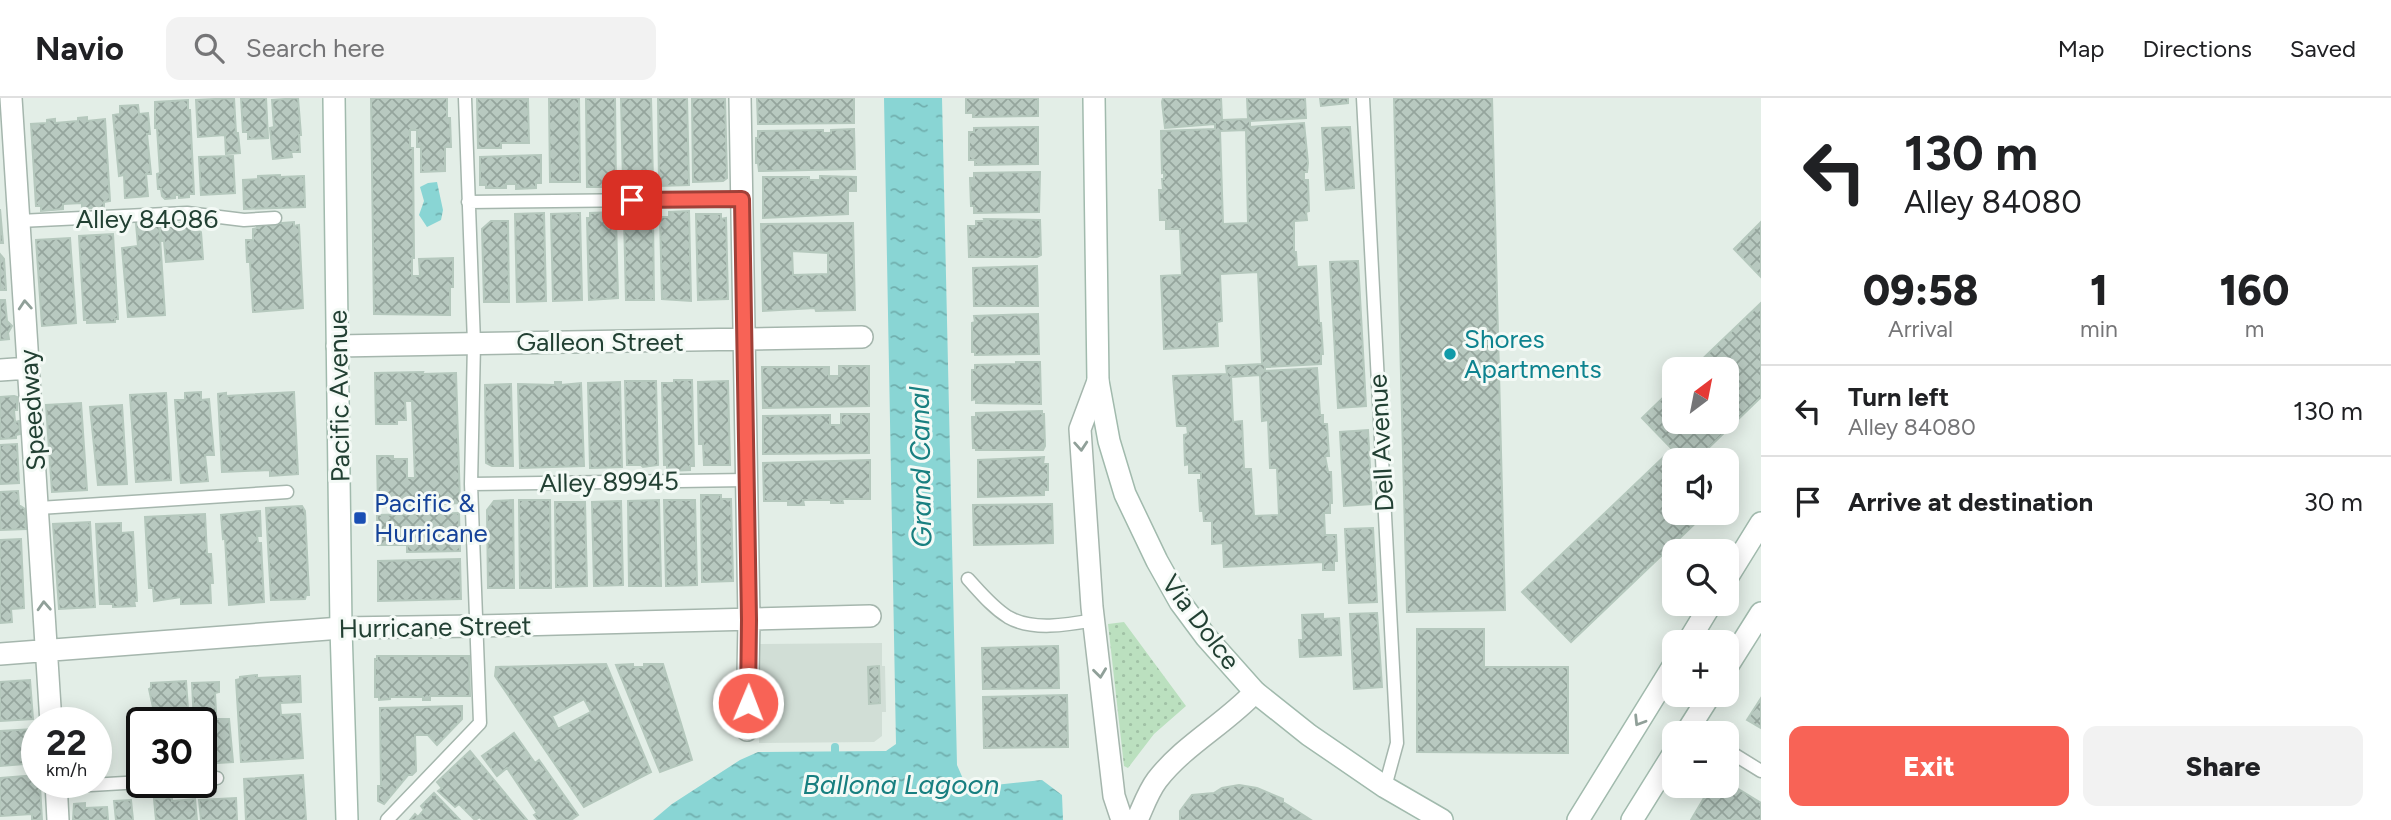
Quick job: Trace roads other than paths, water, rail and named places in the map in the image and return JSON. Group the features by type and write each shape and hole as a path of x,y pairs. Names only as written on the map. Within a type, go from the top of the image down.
{"street":[{"name":"Speedway","path":"11,98 50,707"},
{"name":"Pacific Avenue","path":"334,98 341,628 347,820"},
{"path":"740,98 746,340 749,620 747,730"},
{"name":"Via Dolce","path":"1094,98 1098,381 1109,441 1125,494 1180,602 1206,637 1255,692 1239,709 1172,762 1154,783 1137,820"},
{"name":"Galleon Street","path":"337,346 862,337"},
{"path":"0,370 29,368"},
{"name":"Via Dolce","path":"1098,381 1080,429 1094,620 1114,796 1122,820"},
{"path":"1739,559 1761,523"},
{"path":"1739,648 1761,612"},
{"name":"Hurricane Street","path":"0,654 341,628 870,616"},
{"path":"1578,820 1662,684"},
{"path":"1255,692 1385,787 1442,820"},
{"path":"1632,820 1662,772"},
{"path":"57,798 58,820"}],"lane":[{"path":"387,820 480,723 471,484 474,343 465,98"},
{"name":"Dell Avenue","path":"1363,98 1397,743 1385,787"},
{"path":"468,202 742,199"},
{"name":"Alley 84086","path":"19,221 187,213 244,220 275,218"},
{"name":"Alley 89945","path":"471,484 747,480"},
{"path":"39,508 287,492"},
{"path":"968,579 1009,618 1034,625 1070,625 1094,620"},
{"path":"1739,757 1761,771"}],"water":[{"path":"884,98 942,98 957,765 967,788 1042,780 1062,795 1063,820 653,820 672,804 740,760 758,752 886,751 896,744"},
{"path":"437,182 443,210 441,220 427,227 419,215 424,201 420,187"}],"place":[{"name":"Shores Apartments","path":"1450,354"},
{"name":"Pacific & Hurricane","path":"360,518"}],"water label":[{"name":"Grand Canal","path":"920,467"},
{"name":"Ballona Lagoon","path":"901,784"}]}
